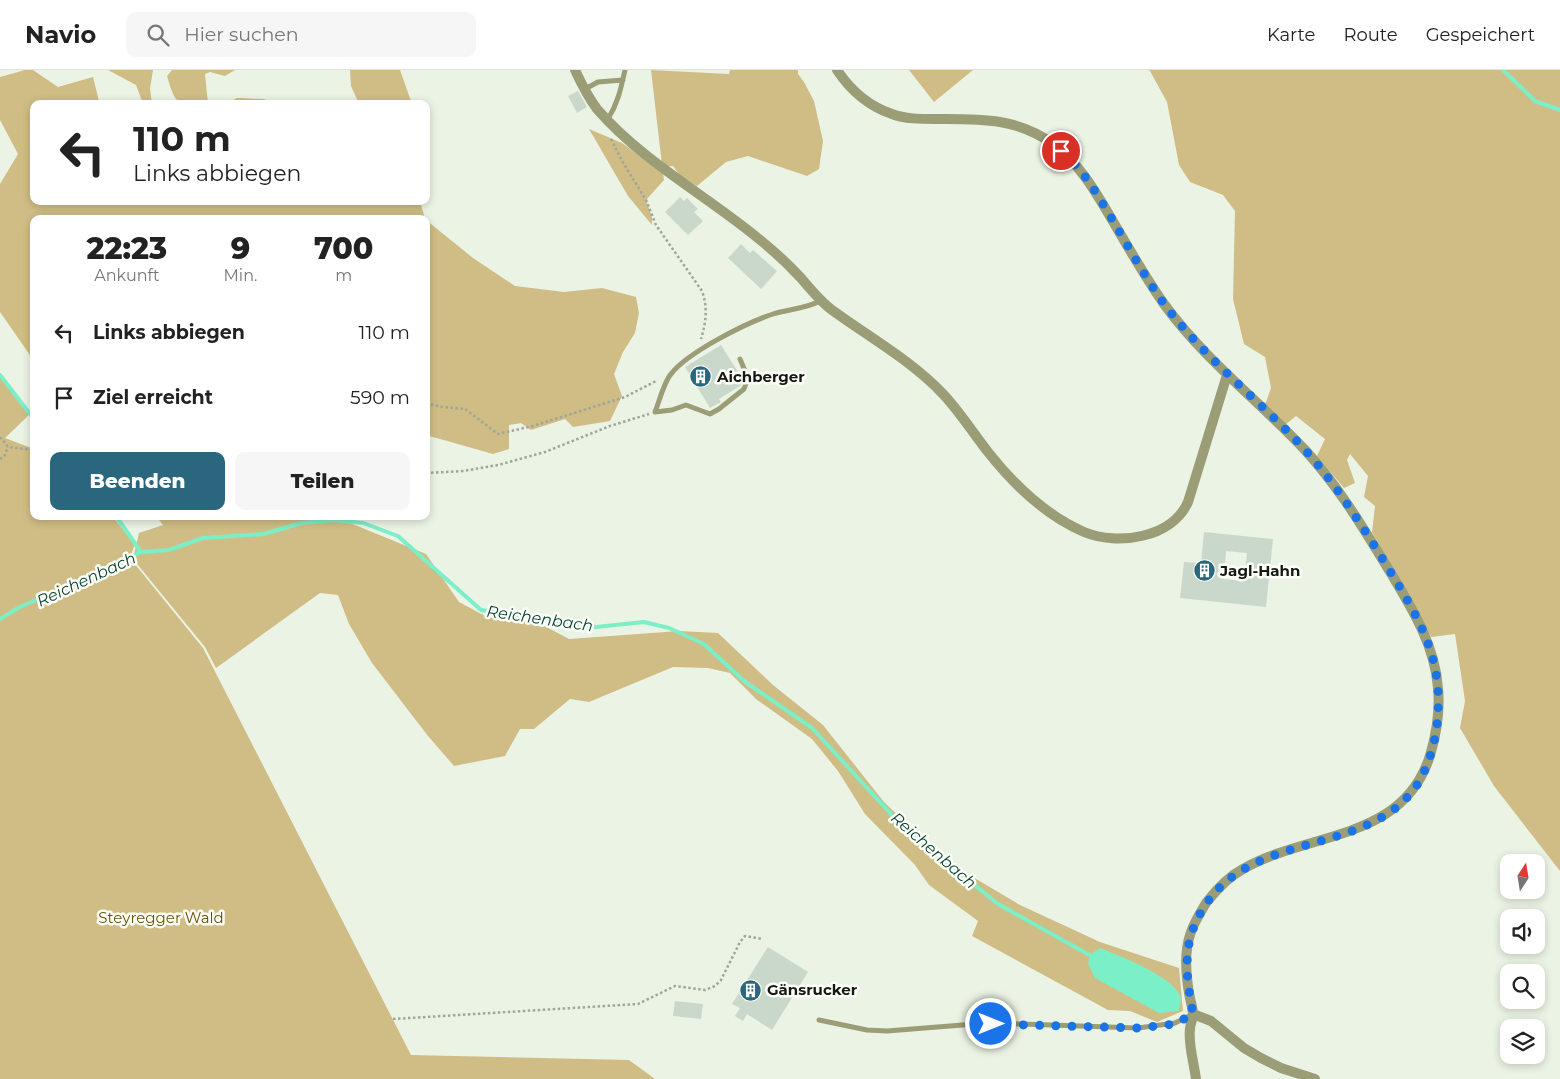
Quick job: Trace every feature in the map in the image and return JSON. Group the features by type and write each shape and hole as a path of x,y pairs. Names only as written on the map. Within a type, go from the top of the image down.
{"street":[{"path":"575,70 597,108 643,152 676,179 764,243 782,259 820,302 926,377 949,402 987,451 1026,494 1070,525 1087,533 1121,539 1141,536 1173,523 1183,512 1227,375"},
{"path":"836,70 847,86 860,98 895,115 919,119 991,120 1013,124 1033,132 1052,143 1070,158 1088,181 1165,305 1227,375 1305,450 1332,481 1351,508 1412,607 1427,639 1434,660 1438,685 1439,711 1435,739 1427,765 1416,785 1400,804 1380,818 1355,829 1267,857 1242,870 1226,880 1201,911 1190,935 1187,956 1193,1014 1190,1034 1196,1079"},
{"path":"1193,1014 1217,1025 1244,1048 1261,1058 1281,1068 1315,1079"}],"lane":[{"path":"608,119 615,109 620,95 625,70"},
{"path":"585,89 598,82 623,80"},
{"path":"740,359 748,378 744,389 719,409 710,414 686,406 655,412 670,374 698,351 751,323 774,314 809,307 820,302"},
{"path":"819,1020 867,1030 887,1031 975,1024 1138,1028 1175,1024 1193,1014"}],"path":[{"path":"609,135 622,162 646,200 656,225 702,291 706,303 698,351"},
{"path":"430,404 465,409 498,434 533,426 625,397 670,374"},
{"path":"430,473 463,471 498,465 546,452 610,426 655,412"},
{"path":"0,437 8,447 30,450"},
{"path":"0,459 4,457 8,447"},
{"path":"393,1019 638,1004 675,986 705,990 715,986 721,980 740,942 745,936 763,939"}],"green space":[{"path":"25,70 33,70 58,87 93,77 99,100 30,100 30,205 421,205 424,215 30,215 30,355 0,312 0,184 18,154 0,120 0,77"},
{"path":"108,70 153,70 150,89 151,100 142,100 136,85"},
{"path":"172,70 235,70 225,76 210,72 205,74 208,100 178,100 167,76"},
{"path":"350,70 400,70 411,100 357,100 351,86"},
{"path":"651,70 729,74 730,70 798,70 798,74 814,101 823,141 819,169 807,176 748,156 726,162 697,186 681,177 673,166 662,167 664,180 646,200 652,217 652,225 628,196 589,129 622,143 658,169 662,165"},
{"path":"909,70 973,70 934,102"},
{"path":"1148,70 1560,70 1560,871 1494,786 1460,728 1465,701 1455,634 1431,637 1372,532 1375,506 1364,497 1368,476 1350,454 1347,460 1355,483 1344,488 1317,456 1325,439 1296,416 1285,425 1265,405 1271,388 1265,357 1244,344 1233,299 1235,211 1223,195 1190,182 1179,165 1167,102"},
{"path":"237,98 265,100 233,100"},
{"path":"430,223 473,258 515,286 564,292 602,288 636,297 639,313 635,333 623,352 614,374 622,396 610,421 573,427 565,419 531,430 521,423 509,425 509,449 493,454 430,436"},
{"name":"Steyregger Wald","path":"0,376 30,414 5,438 30,447 30,520 115,520 135,544 130,558 203,648 411,1055 629,1060 655,1079 0,1079"},
{"path":"159,520 343,520 426,554 459,602 487,617 537,622 569,639 679,631 718,633 773,685 823,725 884,802 944,860 1020,905 1100,942 1179,968 1183,1011 1157,1022 1130,1011 1108,1010 972,936 978,921 929,885 915,865 865,814 838,771 812,739 756,699 730,673 708,668 673,667 589,702 570,699 534,729 520,729 505,756 454,766 428,736 372,663 349,624 338,595 320,593 216,668 205,647 133,559 139,533 163,525"}],"shaded area":[{"path":"1100,948 1146,968 1170,983 1181,999 1179,1011 1159,1013 1095,978 1088,964 1090,955"}],"building":[{"path":"578,91 587,107 577,113 568,96"},
{"path":"680,197 684,201 687,198 698,209 694,212 703,221 688,235 665,212"},
{"path":"741,244 750,253 753,250 777,271 761,289 728,258"},
{"name":"Aichberger","path":"721,345 743,380 740,386 719,399 721,402 710,408 685,367"},
{"name":"Jagl-Hahn","path":"1204,532 1273,539 1266,607 1180,598 1184,562 1201,563","holes":["1226,551 1247,553 1244,581 1224,579"]},
{"name":"Gänsrucker","path":"768,947 808,972 772,1030 747,1014 743,1021 735,1016 740,1008 732,1004"},
{"path":"675,1001 703,1004 701,1019 673,1016"}],"waterway":[{"path":"1503,70 1535,101 1560,110"},
{"path":"0,375 30,414"},
{"path":"119,520 141,552"},
{"name":"Reichenbach","path":"0,619 18,608 141,552 169,550 203,538 264,534 301,523 334,520 363,523 398,536 481,610 596,627 644,622 669,628 704,644 744,681 812,728 903,827 998,904 1093,957"}],"place":[{"name":"Aichberger","path":"701,377"},
{"name":"Jagl-Hahn","path":"1204,571"},
{"name":"Gänsrucker","path":"751,990"}],"route":[{"path":"991,1024 1138,1028 1175,1024 1193,1014 1189,993 1187,956 1190,935 1201,911 1213,895 1226,880 1267,857 1355,829 1380,818 1400,804 1416,785 1427,765 1435,739 1439,711 1438,685 1434,660 1427,639 1412,607 1351,508 1332,481 1305,450 1227,375 1165,305 1088,181 1070,158 1061,151"}]}
